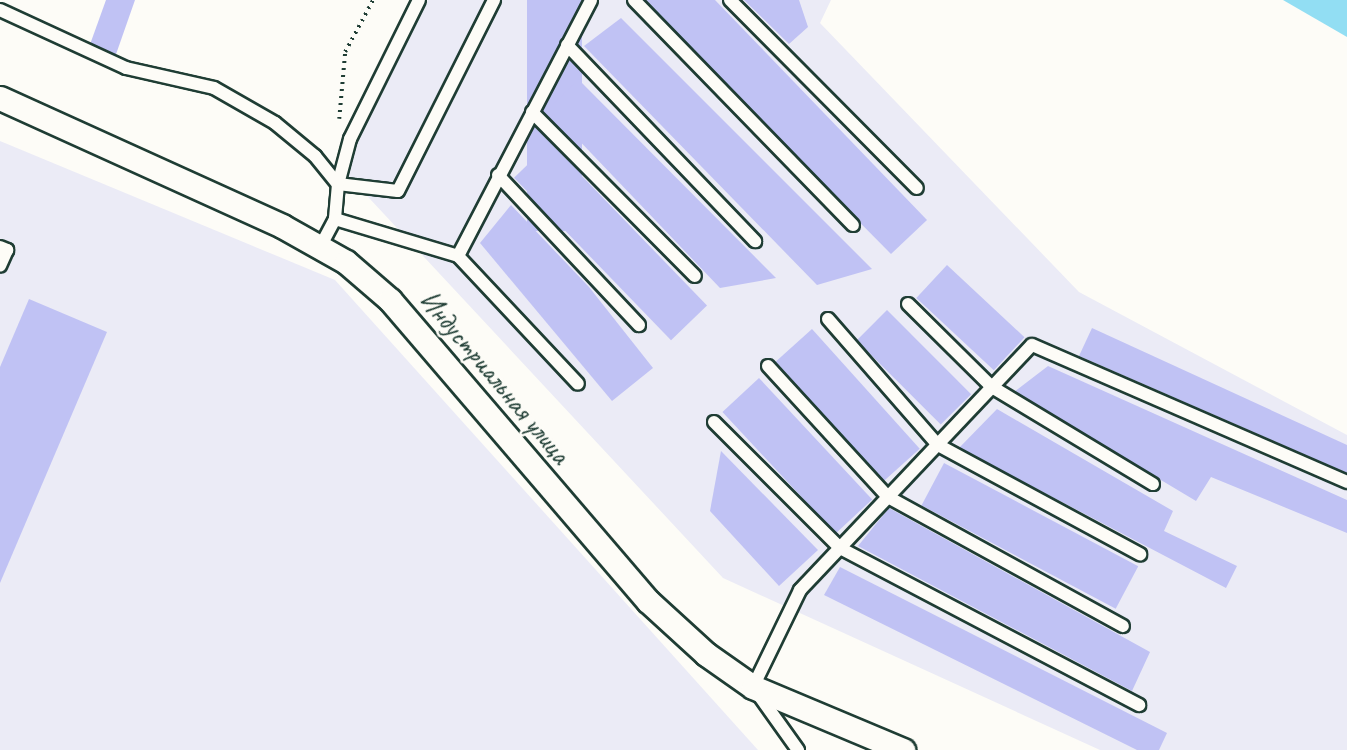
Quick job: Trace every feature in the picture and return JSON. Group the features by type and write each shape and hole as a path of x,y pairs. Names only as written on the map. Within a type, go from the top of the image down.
{"street":[{"name":"Индустриальная улица","path":"0,98 320,247 390,300 648,601 706,653 753,687 904,750"}],"lane":[{"path":"320,247 335,219 338,184 350,139 419,0"},
{"path":"0,10 105,60 214,88 275,123 315,156 338,184 398,191 494,0"},
{"path":"458,256 591,0"},
{"path":"634,0 853,225"},
{"path":"730,0 917,188"},
{"path":"567,45 755,241"},
{"path":"532,111 695,276"},
{"path":"498,175 639,325"},
{"path":"335,219 458,256 578,384"},
{"path":"0,247 7,250 0,266"},
{"path":"908,304 992,387 1153,484"},
{"path":"828,319 938,444 1140,554"},
{"path":"798,750 753,687 800,590 1032,345 1347,482"},
{"path":"768,366 888,498 1123,626"},
{"path":"714,422 840,548 1139,705"}],"path":[{"path":"339,129 345,52 373,0"}],"shaded area":[{"path":"428,0 831,0 820,23 1079,292 1347,435 1347,750 1100,750 723,578 343,170"},
{"path":"0,141 335,280 758,750 0,750"}],"water":[{"path":"1283,0 1347,0 1347,37"}],"building":[{"path":"106,0 135,0 114,60 88,50"},
{"path":"527,0 582,0 582,231 527,231"},
{"path":"640,0 715,0 927,220 891,254"},
{"path":"744,0 799,0 808,27 789,44"},
{"path":"621,18 872,269 817,285 584,46"},
{"path":"578,79 776,278 720,288 549,109"},
{"path":"550,143 707,306 671,340 514,178"},
{"path":"511,205 589,287 653,368 612,401 480,243"},
{"path":"947,265 1025,337 994,370 916,298"},
{"path":"29,299 107,332 0,583 0,367"},
{"path":"887,310 971,394 941,425 857,340"},
{"path":"1092,328 1347,445 1347,473 1079,356"},
{"path":"812,329 920,449 883,481 776,362"},
{"path":"1048,366 1347,500 1347,533 1211,477 1196,501 1014,392"},
{"path":"759,378 872,499 836,534 722,412"},
{"path":"997,409 1173,511 1164,531 1237,566 1226,588 959,448"},
{"path":"721,451 818,550 779,586 710,511"},
{"path":"944,463 1138,566 1116,609 921,505"},
{"path":"889,508 1150,652 1132,691 858,546"},
{"path":"840,567 1167,733 1159,750 1137,750 824,595"}]}
